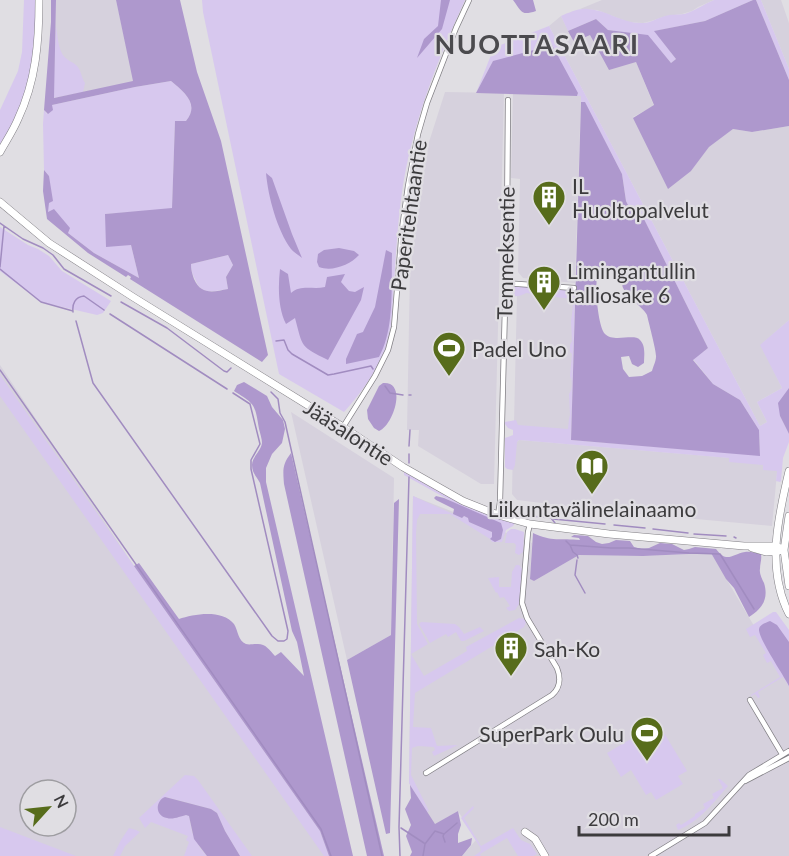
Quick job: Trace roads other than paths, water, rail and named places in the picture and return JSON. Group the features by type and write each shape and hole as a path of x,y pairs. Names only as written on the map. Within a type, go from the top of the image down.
{"main road":[{"path":"0,152 19,119 32,80 39,36 39,0"},
{"name":"Jääsalontie","path":"0,202 49,243 403,467 463,501 498,515 530,524 609,534 784,550"},
{"path":"789,471 776,549 776,570 780,594 789,614"},
{"path":"789,516 784,550 789,586"},
{"path":"525,832 534,839 545,856"}],"street":[{"name":"Paperitehtaantie","path":"343,427 375,376 388,350 394,327 402,229 418,134 427,103 469,0"},
{"name":"Temmeksentie","path":"498,515 506,283 508,100"},
{"path":"506,283 574,288"},
{"path":"426,773 552,695 558,688 560,675 527,618 522,603 530,524"},
{"path":"750,700 782,754"},
{"path":"651,856 705,822 748,775 789,751"},
{"path":"743,782 789,758"}],"waterway":[{"path":"0,223 23,239 53,255 64,269 111,296"},
{"path":"0,267 4,226"},
{"path":"0,269 41,302 73,311"},
{"path":"73,312 75,301 84,296 104,310"},
{"path":"121,302 167,328 224,371 227,372 231,368"},
{"path":"110,314 227,389"},
{"path":"76,321 93,383 272,636 278,641 284,641 287,639 288,631 251,469 251,460 260,444 250,404 233,393"},
{"path":"276,341 284,340 292,354 328,375 371,366 373,369"},
{"path":"0,370 321,829 331,856"},
{"path":"385,386 390,393 403,395"},
{"path":"271,392 278,399 280,413 285,422 382,856"},
{"path":"409,446 410,430"},
{"path":"409,454 409,463"},
{"path":"400,856 409,477"},
{"path":"521,514 551,518 555,523"},
{"path":"553,519 605,524"},
{"path":"614,525 645,528"},
{"path":"653,529 688,533"},
{"path":"694,534 726,536"},
{"path":"566,541 578,558"},
{"path":"570,545 720,554 754,609"},
{"path":"577,560 575,575 585,593"},
{"path":"445,842 444,834 457,823"},
{"path":"401,828 424,843"},
{"path":"423,856 425,844 435,831 444,834"}],"place":[{"name":"IL Huoltopalvelut","path":"549,226"},
{"name":"Limingantullin talliosake 6","path":"544,311"},
{"name":"Padel Uno","path":"449,377"},
{"name":"Liikuntavälinelainaamo","path":"592,495"},
{"name":"Sah-Ko","path":"511,677"},
{"name":"SuperPark Oulu","path":"647,762"}],"district":[{"name":"NUOTTASAARI","path":"537,43"}]}
